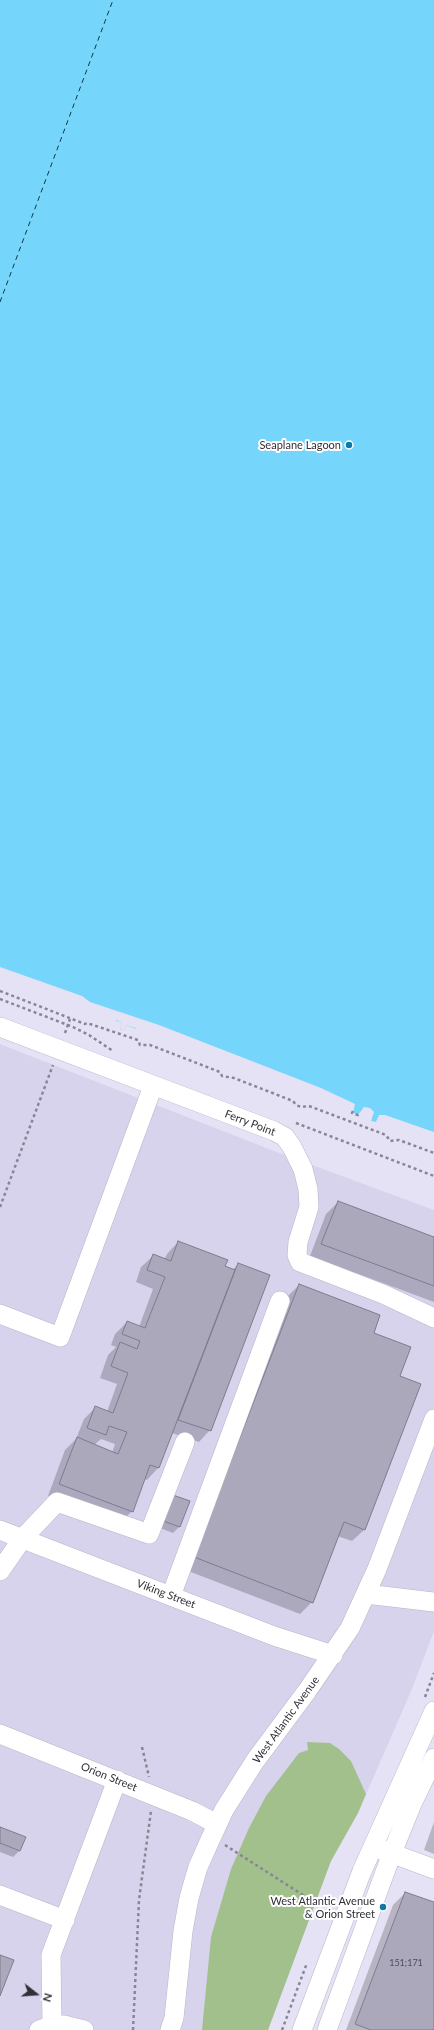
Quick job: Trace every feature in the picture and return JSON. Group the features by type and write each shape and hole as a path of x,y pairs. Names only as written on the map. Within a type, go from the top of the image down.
{"street":[{"name":"Ferry Point","path":"0,1027 274,1131 285,1137 303,1169 308,1188 309,1207 298,1242 297,1255 300,1262 383,1294 434,1318"},
{"path":"0,1314 60,1337 153,1086"},
{"path":"171,1596 280,1301"},
{"name":"West Atlantic Avenue","path":"170,2030 174,2018 183,1931 189,1898 198,1867 214,1831 255,1761 333,1655 350,1628 366,1594 434,1419"},
{"path":"0,1571 22,1539 57,1502 149,1534 186,1442"},
{"name":"Viking Street","path":"0,1530 274,1636 333,1655"},
{"path":"366,1594 434,1602"},
{"path":"302,2030 362,1871 434,1711"},
{"name":"Orion Street","path":"0,1734 192,1811 214,1831"},
{"path":"327,2030 392,1853 412,1804 434,1758"},
{"path":"84,2030 64,2025 45,2027 51,1955 117,1780"},
{"path":"374,1846 434,1869"},
{"path":"0,1895 65,1920"}],"path":[{"path":"0,990 54,1011 70,1019 138,1040 140,1045 150,1045 220,1072 222,1076 234,1078 294,1101 296,1105 301,1107 309,1106 386,1135 390,1141 399,1140 434,1154"},
{"path":"64,1036 70,1019"},
{"path":"0,1206 54,1062"},
{"path":"353,1111 352,1113 359,1114"},
{"path":"133,2030 139,1900 150,1824 150,1794 142,1747"},
{"path":"214,1831 232,1848 320,1906"}],"shaded area":[{"path":"0,1044 269,1149 434,1210 434,1631 412,1689 358,1813 331,1861 268,2030 0,2030"}],"green space":[{"path":"307,1742 330,1743 339,1749 351,1761 366,1794 358,1813 331,1861 268,2030 202,2030 211,1937 231,1869 249,1828 266,1796 299,1753 308,1750"}],"water":[{"path":"0,0 434,0 434,1141 377,1120 376,1123 371,1121 372,1118 352,1113 353,1111 126,1025 124,1030 120,1029 122,1023 0,976"}],"pier":[{"path":"0,967 82,996 90,1002 159,1025 321,1088 355,1104 353,1113 358,1115 364,1107 370,1108 374,1112 371,1121 376,1122 379,1115 385,1115 434,1132 434,1143 379,1123 376,1124 370,1122 370,1119 352,1115 351,1113 135,1030 136,1028 126,1025 124,1030 120,1029 122,1023 116,1020 115,1022 0,978"}],"building":[{"path":"338,1201 434,1237 434,1286 321,1244"},
{"path":"178,1241 228,1260 225,1266 235,1270 159,1468 150,1465 133,1512 59,1484 77,1437 118,1454 127,1432 109,1426 106,1435 87,1428 95,1406 113,1413 128,1373 111,1366 120,1342 137,1349 140,1341 122,1334 127,1321 145,1328 165,1277 147,1270 153,1254 171,1261"},
{"path":"238,1263 270,1275 211,1431 178,1420"},
{"path":"299,1284 380,1315 374,1333 411,1347 400,1376 421,1384 365,1530 344,1522 313,1603 194,1557"},
{"path":"170,1494 190,1501 180,1527 160,1520"},
{"path":"0,1827 26,1837 20,1851 0,1843"},
{"path":"405,1892 434,1902 434,2030 371,2030 355,2024"},
{"path":"0,1955 14,1960 0,1996"}],"ferry route":[{"path":"0,302 113,0"}],"place":[{"name":"Seaplane Lagoon","path":"349,445"},
{"name":"West Atlantic Avenue & Orion Street","path":"383,1907"}]}
